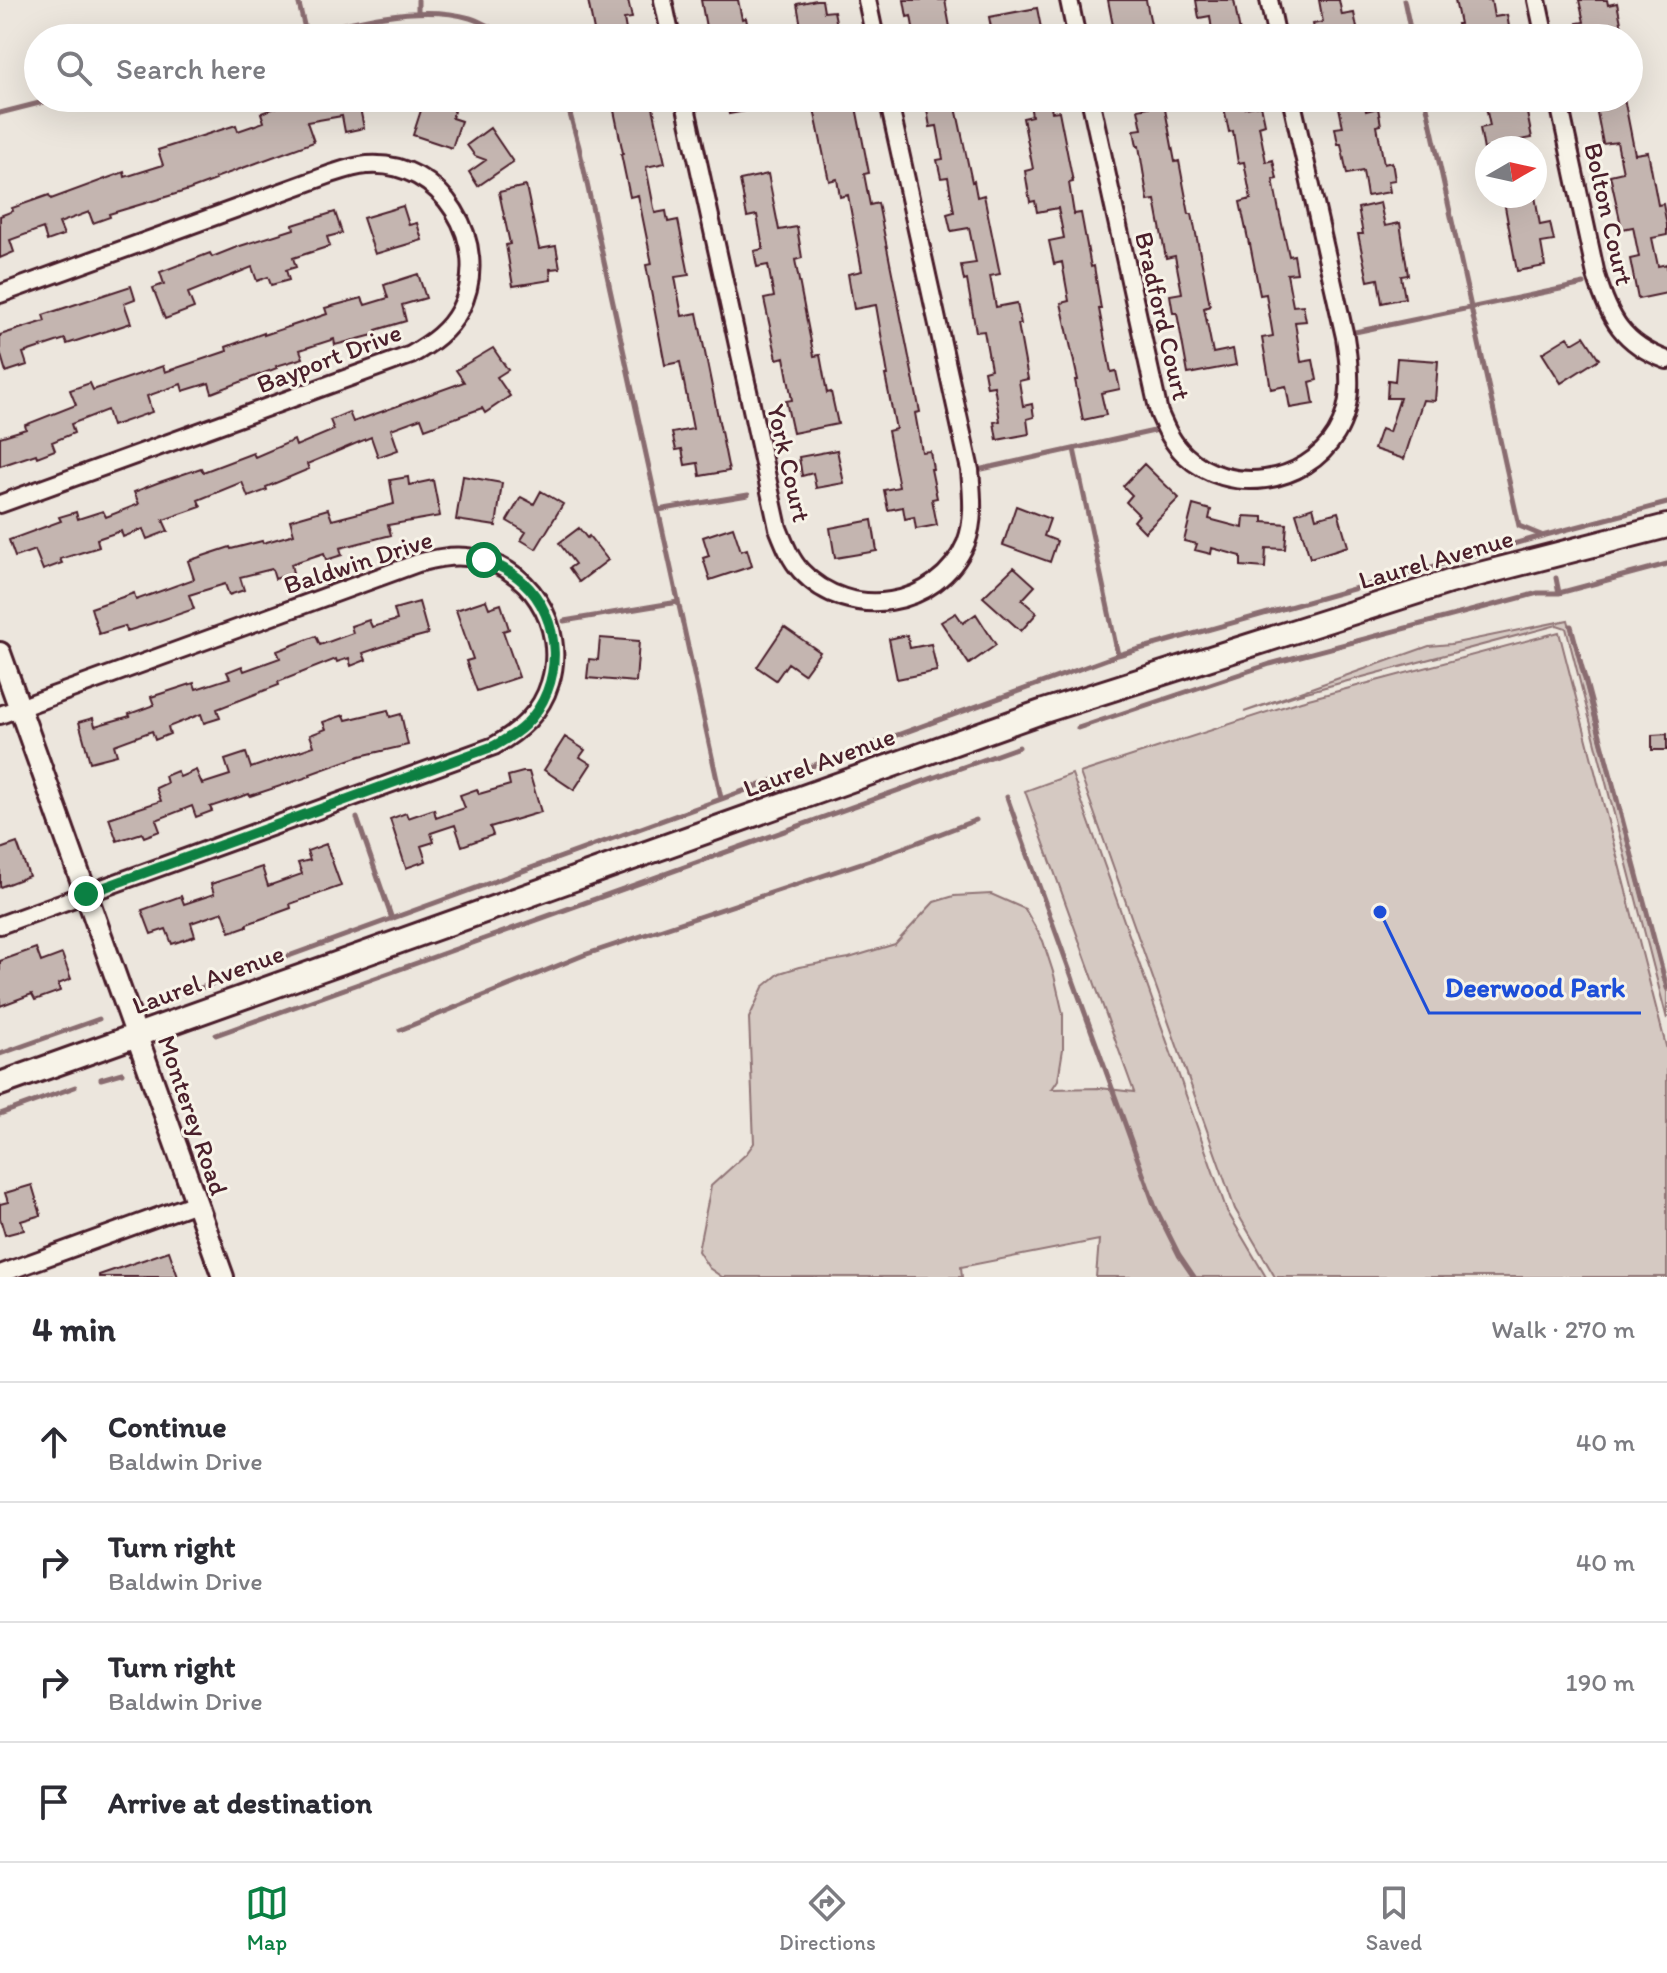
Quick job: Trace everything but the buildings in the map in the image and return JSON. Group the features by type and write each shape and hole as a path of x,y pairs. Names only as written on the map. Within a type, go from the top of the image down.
{"main road":[{"name":"Laurel Avenue","path":"0,1084 1044,711 1449,582 1667,526"}],"street":[{"path":"663,0 668,24"},
{"path":"867,0 872,24"},
{"path":"1069,0 1074,24"},
{"path":"1269,0 1274,24"},
{"path":"1537,0 1542,24"},
{"name":"York Court","path":"687,112 778,528 799,569 814,583 846,599 865,603 892,601 917,594 945,575 966,542 972,507 970,470 891,112"},
{"name":"Bradford Court","path":"1093,112 1159,413 1169,436 1185,455 1204,469 1221,477 1257,480 1290,472 1321,452 1336,434 1345,413 1349,391 1345,337 1294,112"},
{"name":"Bolton Court","path":"1561,112 1604,301 1616,325 1632,342 1667,360"},
{"name":"Bayport Drive","path":"0,294 331,174 367,165 414,174 440,191 462,224 469,247 467,291 460,310 447,330 411,355 0,504"},
{"name":"Baldwin Drive","path":"0,925 479,751 512,736 531,717 550,685 554,662 552,630 539,601 513,573 484,560 435,558 10,711"},
{"name":"Monterey Road","path":"0,653 10,711 86,894 223,1277"},
{"path":"0,1274 196,1203"}],"shaded area":[{"path":"1568,620 1667,992 1667,1019 1566,628 1557,625 1299,694 1244,712 1429,646"},
{"path":"1559,632 1667,1050 1667,1277 1275,1277 1235,1209 1080,773 1301,701"},
{"path":"1072,774 1227,1211 1266,1277 1096,1277 1099,1240 961,1267 962,1277 722,1277 709,1268 698,1251 711,1186 754,1143 749,1018 763,987 780,973 895,944 934,902 954,896 991,894 1025,909 1043,941 1063,1014 1063,1049 1058,1080 1052,1089 1100,1088 1134,1092 1025,791"}],"waterway":[{"path":"298,0 304,24"},
{"path":"418,0 418,12"},
{"path":"1404,0 1409,24"},
{"path":"345,24 427,12 470,18 485,24"},
{"path":"0,113 24,107"},
{"path":"569,112 721,798"},
{"path":"1428,112 1519,526 1541,535"},
{"path":"1355,332 1584,284"},
{"path":"982,469 1154,431"},
{"path":"1074,449 1118,655"},
{"path":"658,510 748,495"},
{"path":"184,994 1118,655 1667,503"},
{"path":"1078,728 1270,664 1538,593 1559,593 1667,564"},
{"path":"1556,578 1559,593"},
{"path":"564,621 678,602"},
{"path":"1571,626 1667,988"},
{"path":"216,1035 1019,747"},
{"path":"1007,797 1155,1207 1194,1277"},
{"path":"357,818 392,919"},
{"path":"400,1030 584,955 879,857 976,820"},
{"path":"0,1054 99,1019"},
{"path":"101,1079 122,1073"},
{"path":"0,1114 75,1087"}],"place":[{"name":"Deerwood Park","path":"1380,912"}],"route":[{"path":"86,894 494,746 512,736 536,711 550,685 554,662 552,630 539,601 522,581 499,565 484,560"}]}
